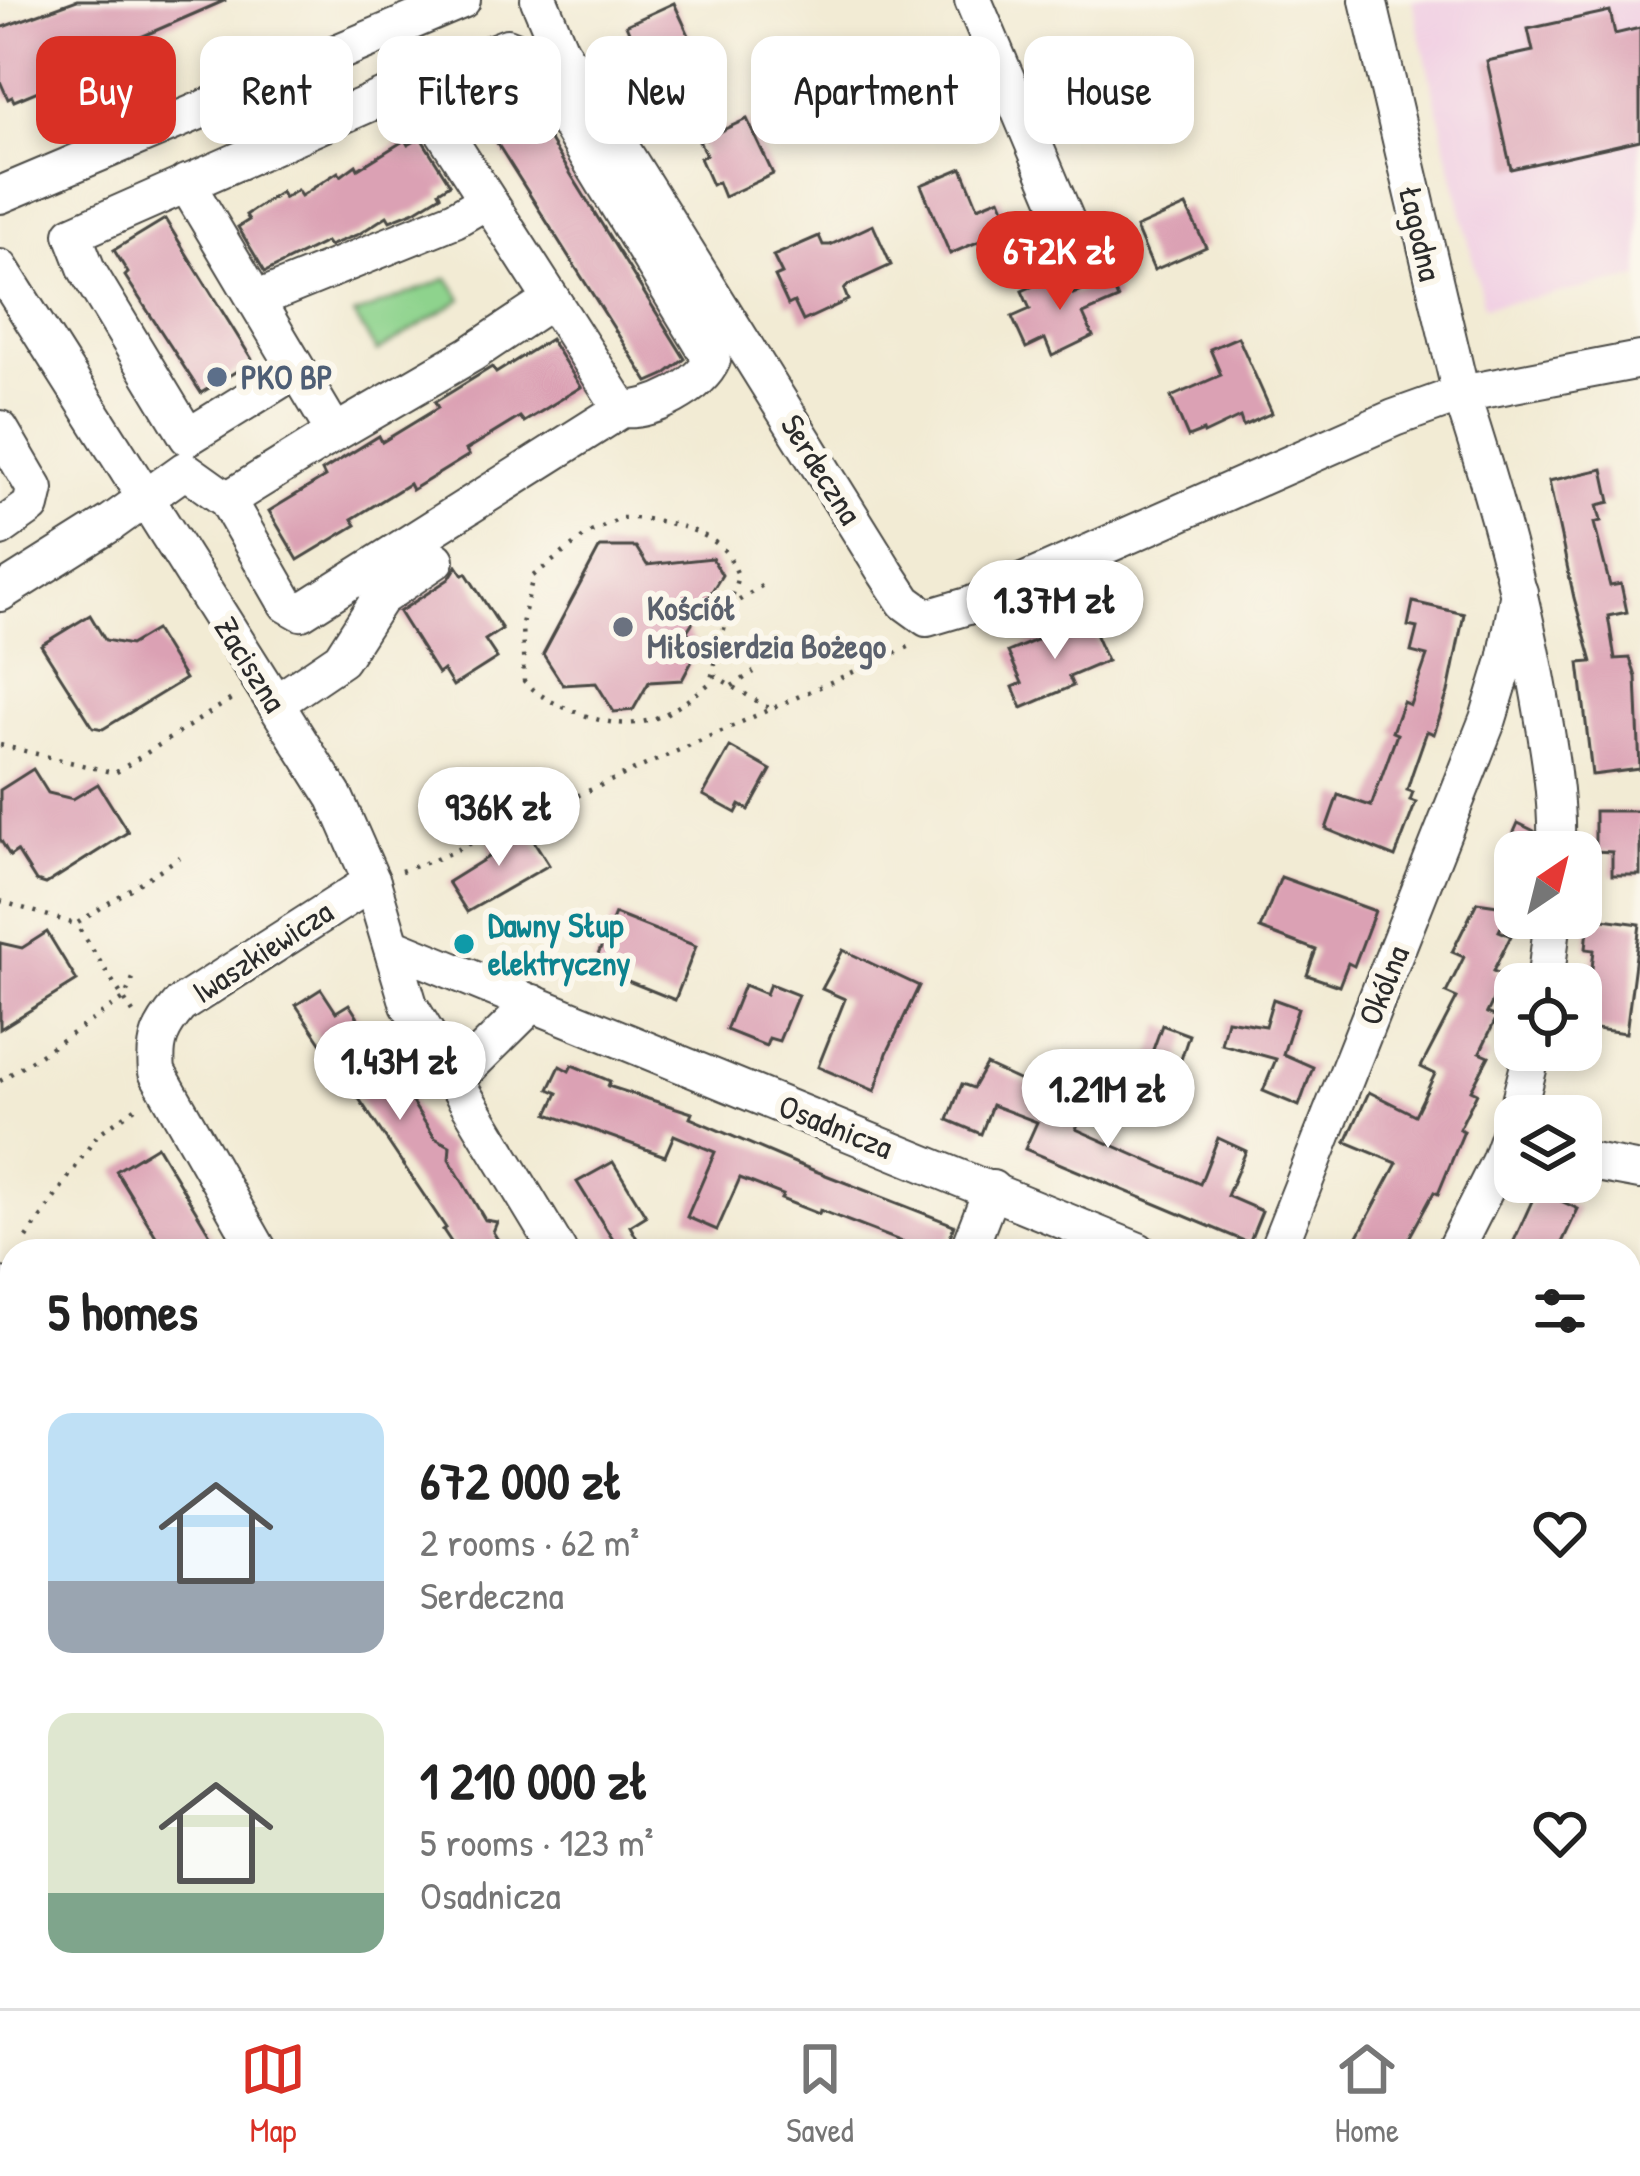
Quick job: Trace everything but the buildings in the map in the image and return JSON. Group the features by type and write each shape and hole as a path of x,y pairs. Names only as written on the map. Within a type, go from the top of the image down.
{"street":[{"path":"0,195 459,0"},
{"name":"Serdeczna","path":"539,0 560,50 886,573 905,602 927,618 971,605 1394,418 1461,394"},
{"path":"973,0 1075,242"},
{"name":"Łagodna","path":"1369,0 1461,394"},
{"path":"73,234 377,100"},
{"path":"38,181 73,234 87,270 187,453 227,500 286,604 302,611 622,410 641,410 658,403 708,369 712,360 561,111"},
{"path":"450,144 622,410"},
{"path":"186,183 335,433"},
{"path":"255,300 455,219 486,201"},
{"name":"Zaciszna","path":"0,268 382,878 392,946 409,1005 551,1239"},
{"path":"227,500 471,354 551,300"},
{"path":"1461,394 1640,360"},
{"path":"0,593 147,498 187,453 296,370"},
{"name":"Okólna","path":"1461,394 1501,514 1520,592 1549,747 1557,831"},
{"path":"0,429 35,489 31,506 0,528"},
{"path":"276,703 340,659 380,598 436,560"},
{"name":"Okólna","path":"1282,1239 1488,719 1520,592"},
{"path":"1488,719 1508,709 1520,710 1549,747"},
{"name":"Iwaszkiewicza","path":"252,1239 157,1072 154,1046 160,1027 180,1005 382,878"},
{"path":"392,946 533,1003 453,1082"},
{"name":"Osadnicza","path":"533,1003 1109,1239"},
{"path":"1602,1164 1640,1172"},
{"path":"1460,1239 1494,1168"},
{"path":"973,1239 992,1190"}],"path":[{"path":"636,517 670,524 719,545 738,575 729,607 713,675 692,697 638,724 613,726 553,704 524,681 521,638 527,588 537,569 612,520 636,517"},
{"path":"729,607 763,585"},
{"path":"382,878 434,860 916,643"},
{"path":"732,686 754,672"},
{"path":"713,675 772,710"},
{"path":"0,745 115,773 233,698"},
{"path":"76,925 179,857"},
{"path":"0,901 76,925 124,999"},
{"path":"0,1081 124,999 134,976"},
{"path":"27,1238 98,1134 165,1087"}],"shaded area":[{"path":"1412,0 1640,0 1640,278 1484,307"}],"green space":[{"path":"448,278 462,299 377,352 354,315"}],"place":[{"name":"PKO BP","path":"217,377"},
{"name":"Kościół Miłosierdzia Bożego","path":"623,627"},
{"name":"Dawny Słup elektryczny","path":"464,944"}]}
